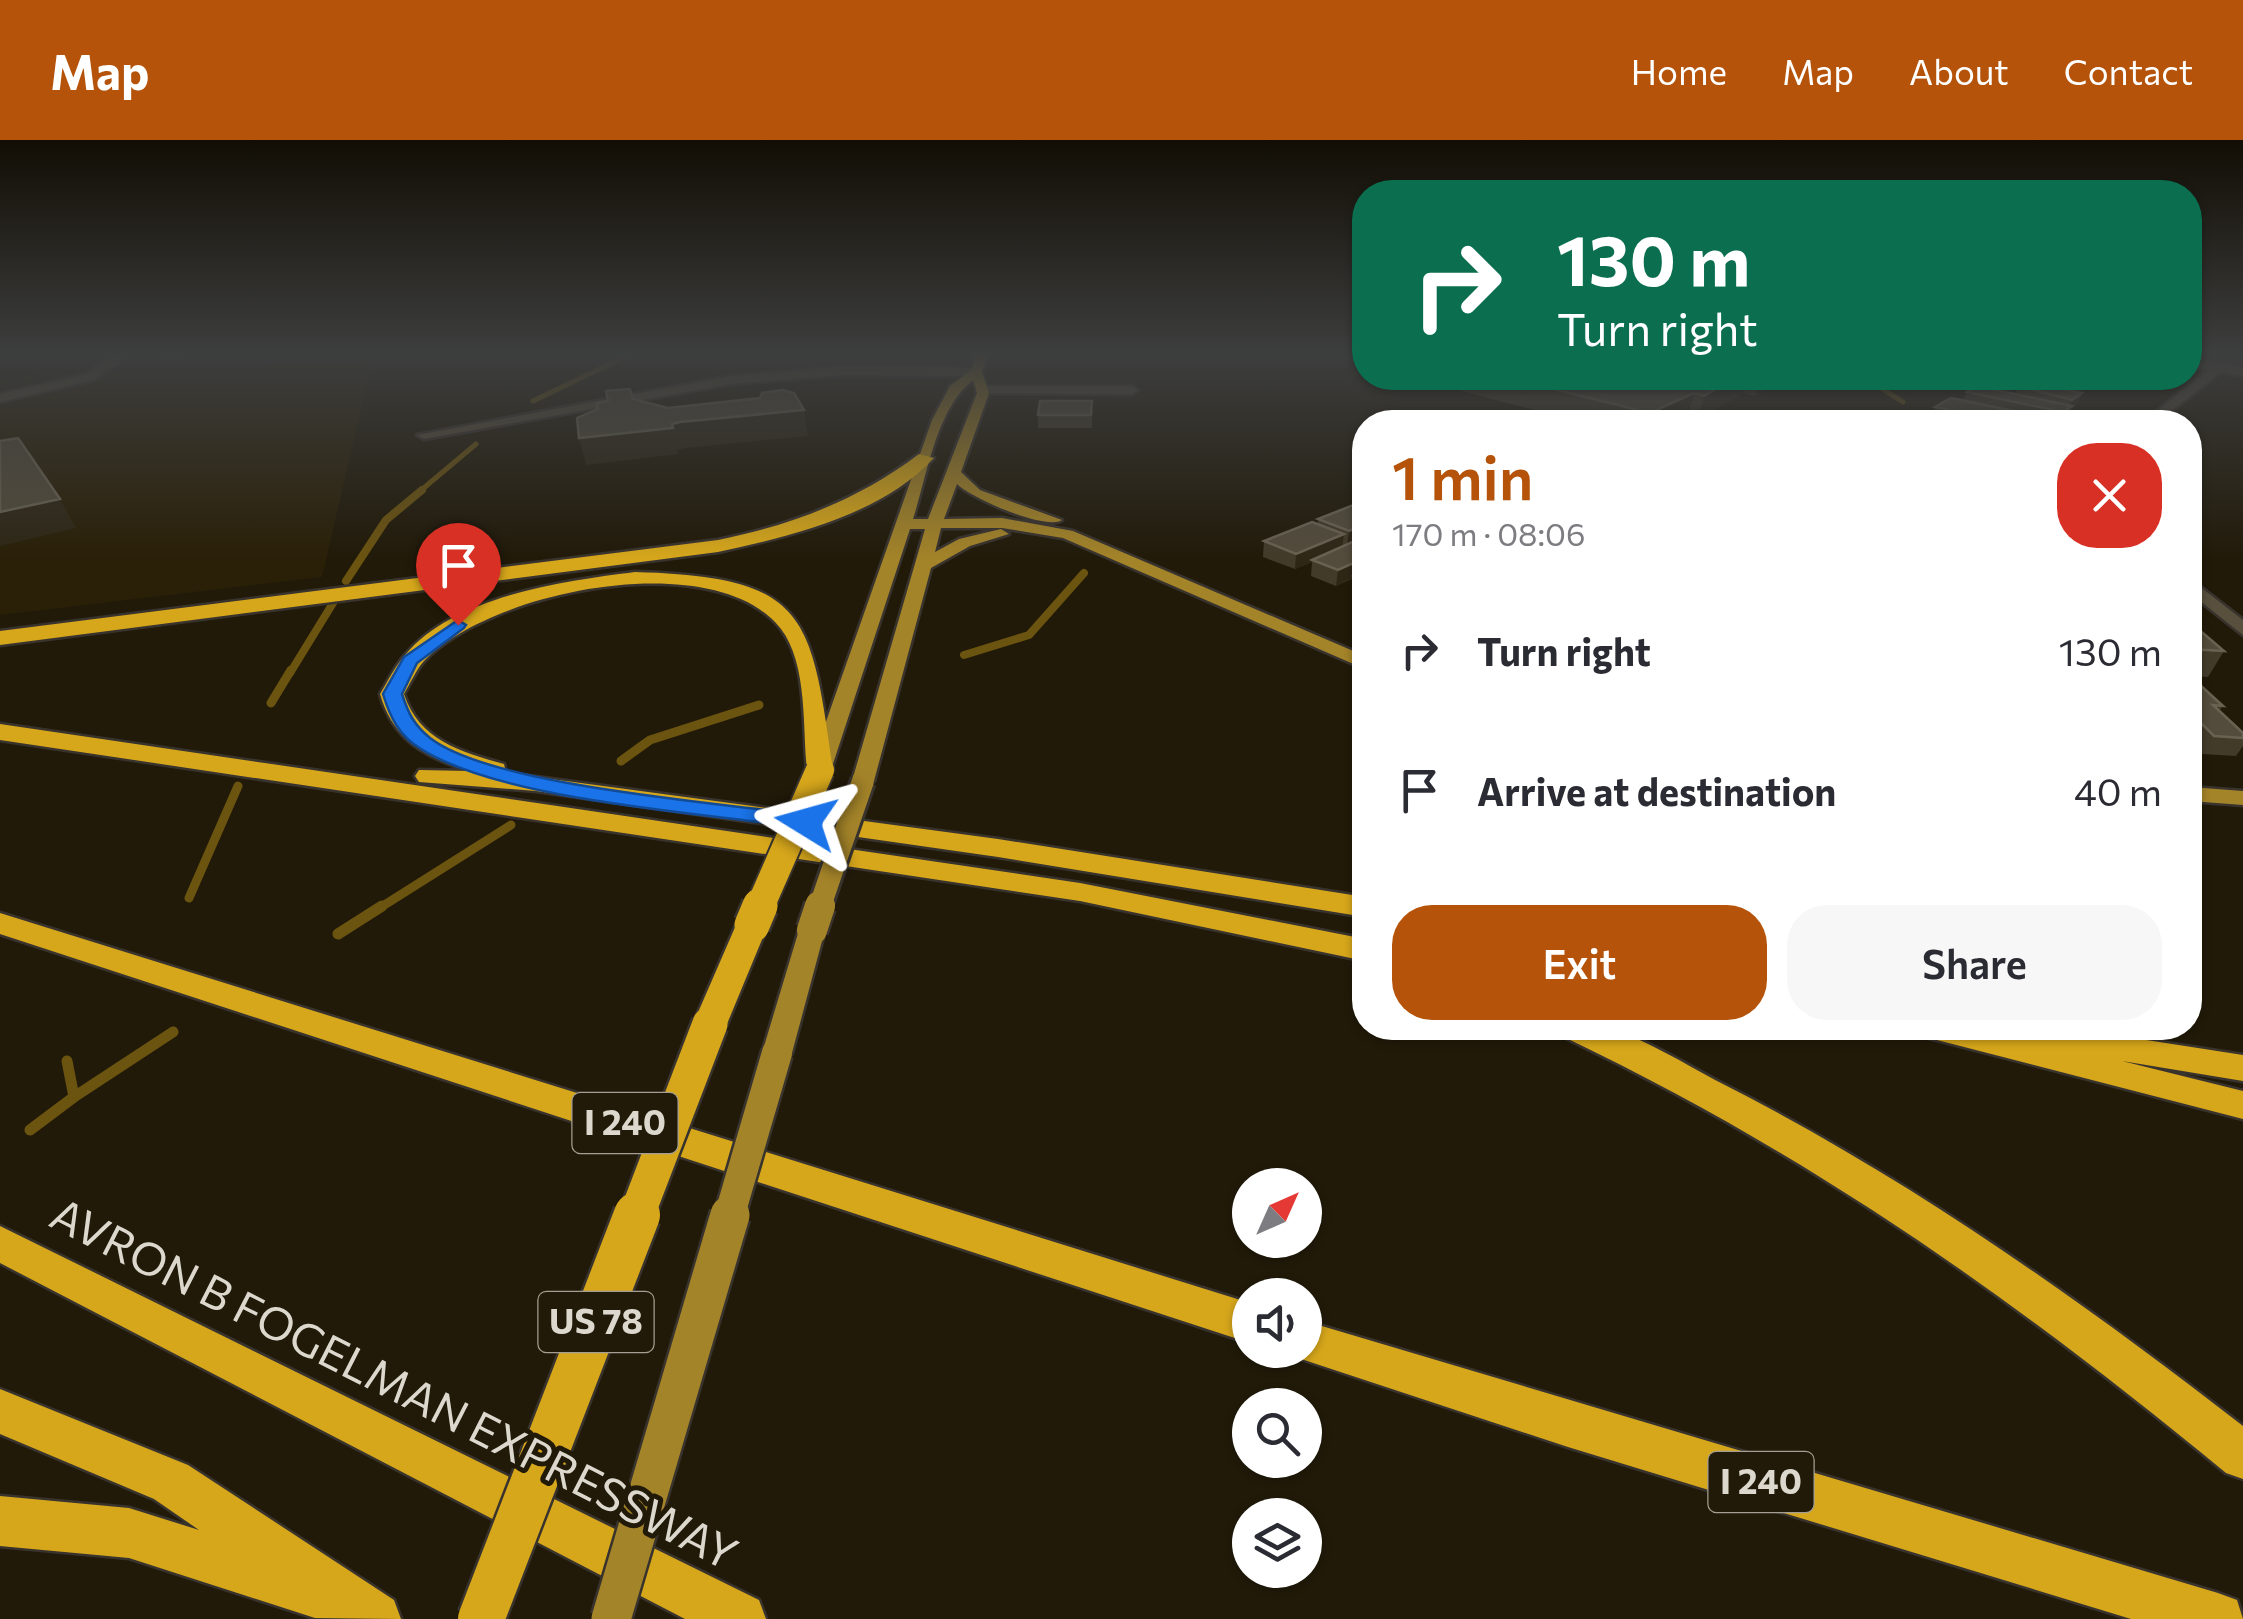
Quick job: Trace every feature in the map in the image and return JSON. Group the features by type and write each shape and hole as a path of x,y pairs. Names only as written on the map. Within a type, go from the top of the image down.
{"highway":[{"path":"0,638 718,546 779,533 842,512 926,458"},
{"path":"536,783 452,757 426,744 401,721 395,707 397,678 430,642 488,610 577,587 641,578 716,586 769,605 781,615 805,658 820,770"},
{"path":"0,718 457,780 536,783 998,848 1352,904"},
{"path":"0,732 1080,892 1352,947"},
{"name":"US 78","path":"481,1619 710,1024 820,770"},
{"name":"I 240","path":"0,924 1232,1317"},
{"path":"1601,1040 1748,1111 1912,1208 2098,1338 2243,1456"},
{"path":"1985,1040 2243,1105"},
{"path":"2065,1040 2243,1068"},
{"name":"AVRON B FOGELMAN EXPRESSWAY","path":"0,1242 740,1619"},
{"name":"I 240","path":"1322,1346 1568,1425 2218,1619"},
{"path":"0,1411 171,1482 361,1611"},
{"path":"0,1521 129,1534 361,1611"}],"main road":[{"name":"US 78","path":"820,770 901,524 941,422"},
{"name":"US 78","path":"611,1619 812,930 863,781 935,522 971,422"},
{"path":"953,473 975,494 1032,510 1092,544 1352,656"},
{"path":"901,524 1026,525 1092,544"},
{"path":"923,565 965,542 1004,533 1030,533 1092,544"},
{"path":"2202,795 2243,798"}],"street":[{"path":"424,435 496,422"},
{"path":"2202,594 2243,630"}],"shaded area":[{"path":"0,422 358,422 322,577 0,615"}],"building":[{"path":"577,422 680,422 672,424 673,428 579,438"},
{"path":"18,438 60,499 0,512 0,441"},
{"path":"1352,506 1349,531 1318,519"},
{"path":"1312,522 1344,534 1296,554 1264,541"},
{"path":"1352,542 1352,564 1338,570 1312,560"},
{"path":"2202,632 2224,651 2202,650"},
{"path":"2202,687 2223,706 2213,705 2243,733 2243,738 2214,736 2202,724"}],"waterway":[{"path":"419,492 476,444"},
{"path":"346,581 386,520 422,490"},
{"path":"964,655 1029,635 1084,573"},
{"path":"290,673 333,603"},
{"path":"271,703 291,670"},
{"path":"621,761 650,740 759,705"},
{"path":"189,898 238,786"},
{"path":"378,909 511,825"},
{"path":"338,934 382,906"},
{"path":"74,1097 173,1032"},
{"path":"67,1061 74,1097"},
{"path":"30,1130 74,1097"}],"route":[{"path":"458,625 410,660 397,678 392,694 401,721 426,744 452,757 536,783 806,822"}]}
